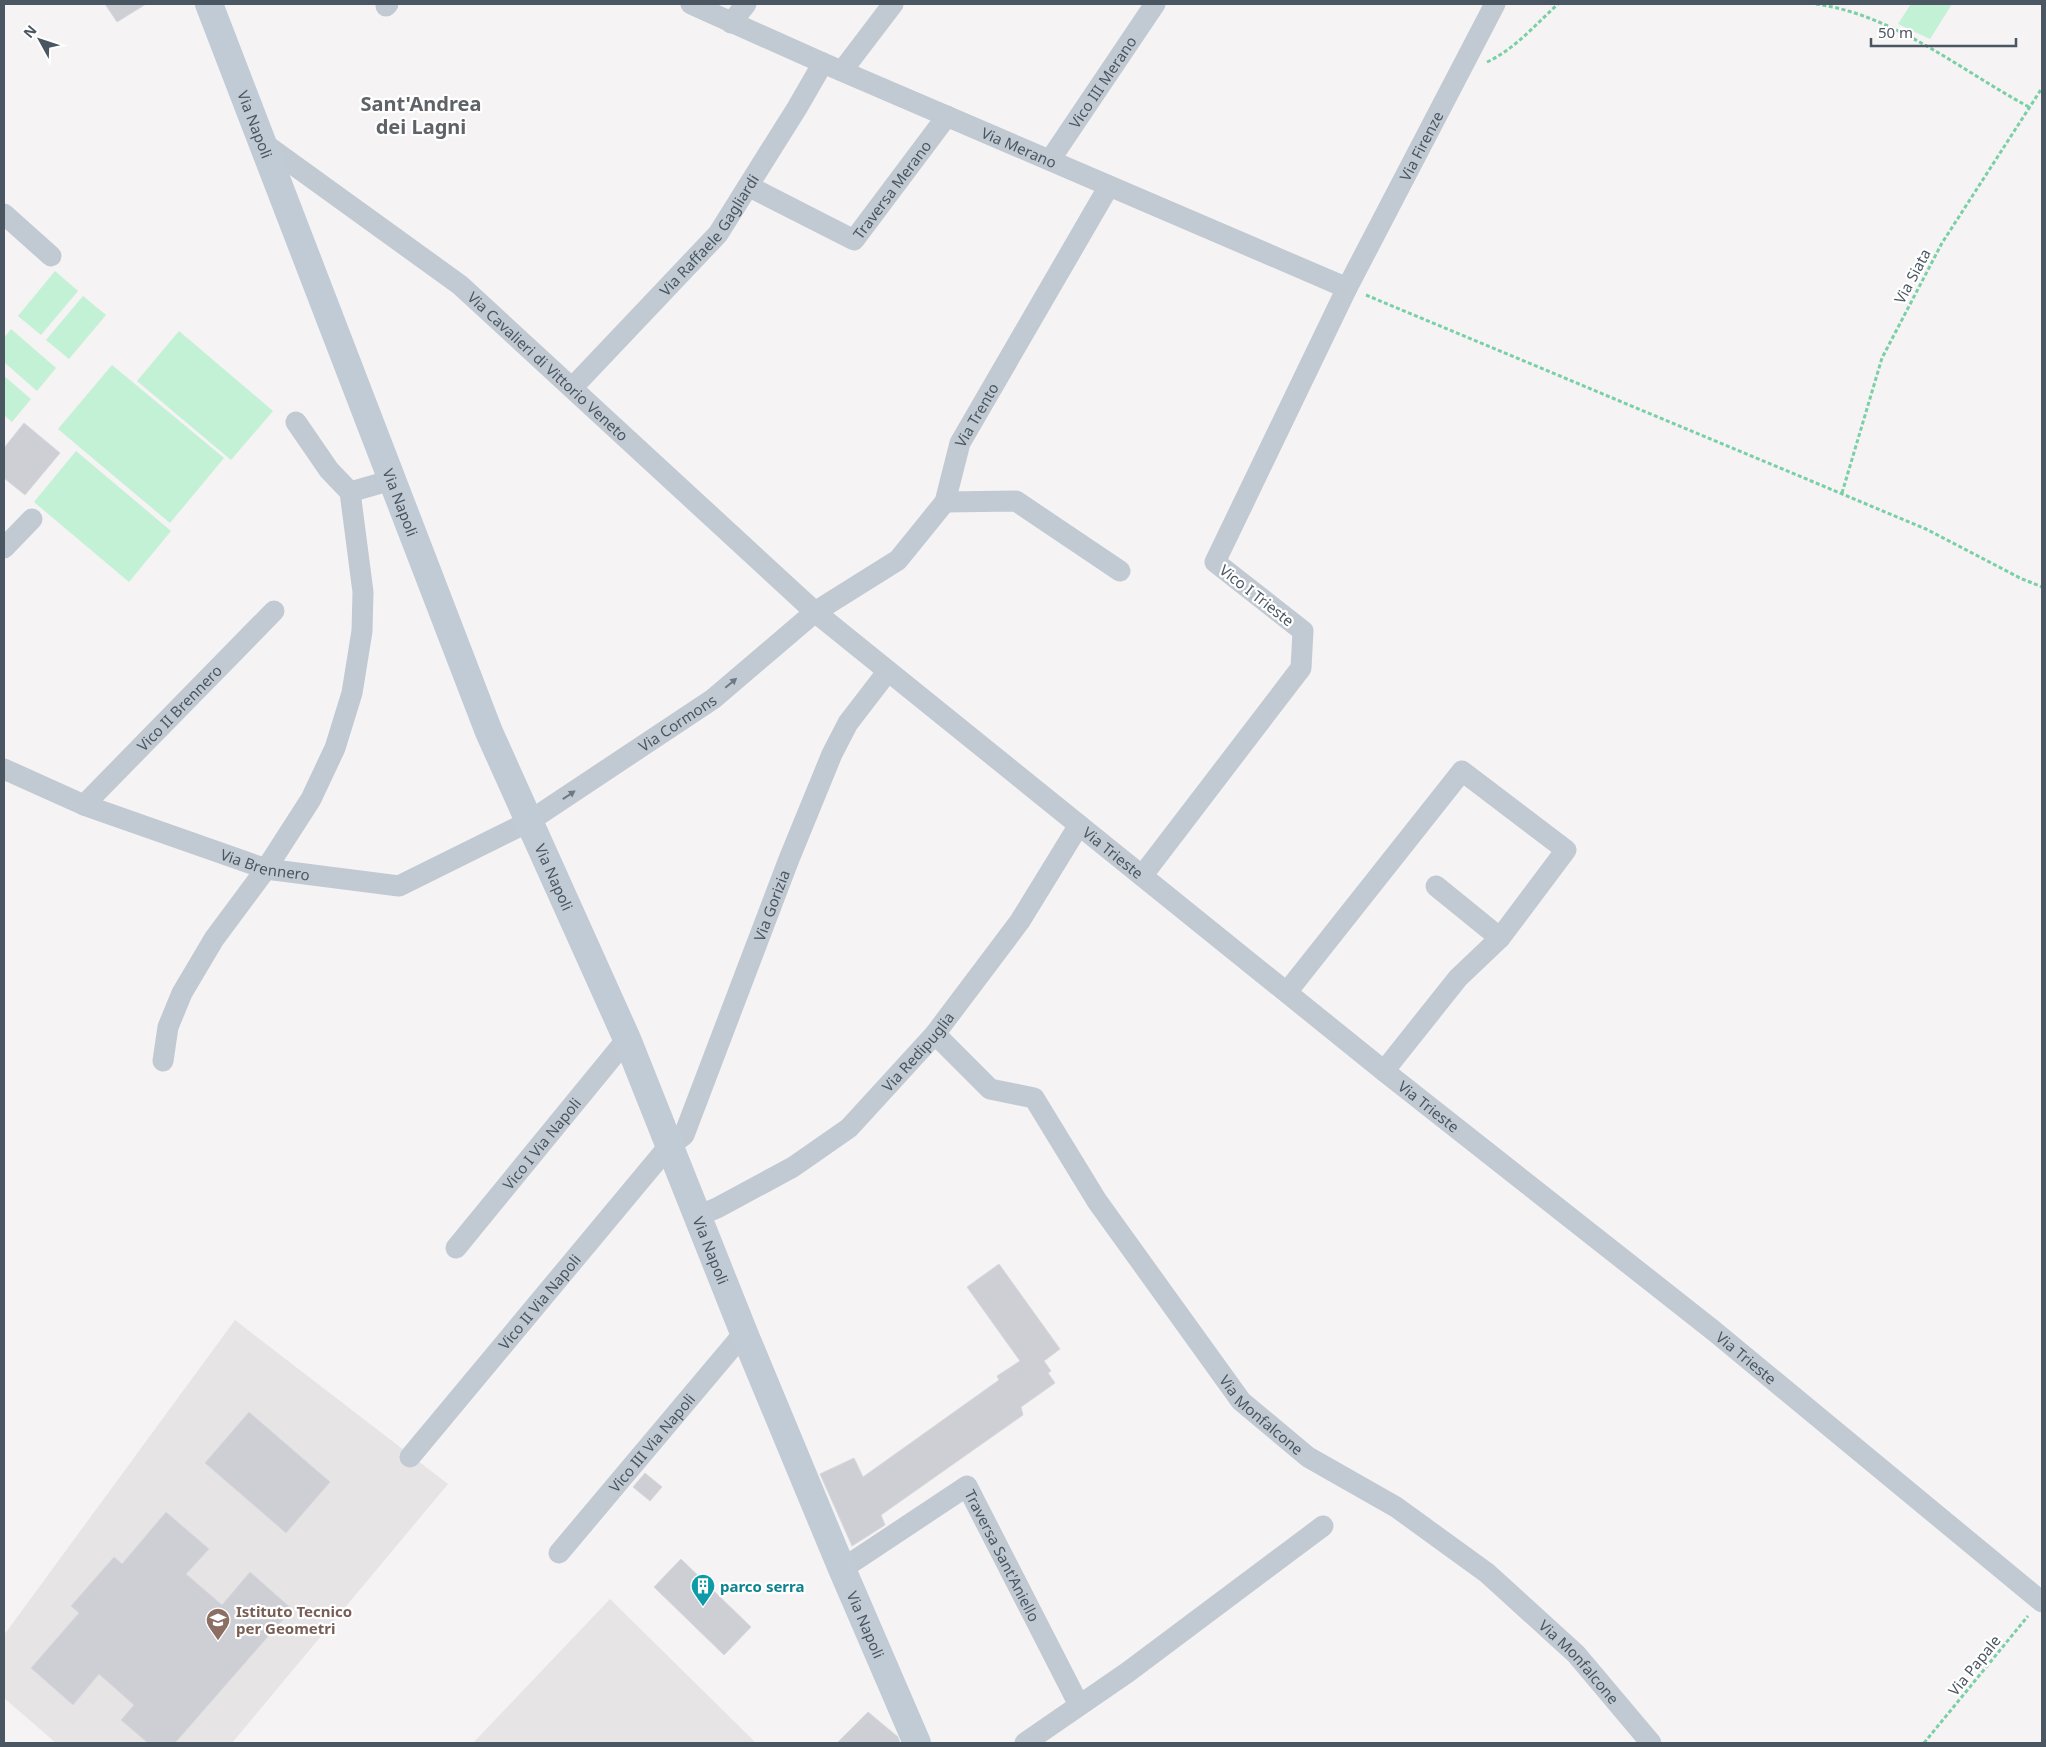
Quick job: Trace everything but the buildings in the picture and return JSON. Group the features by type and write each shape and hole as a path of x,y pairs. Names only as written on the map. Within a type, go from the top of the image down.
{"street":[{"name":"Via Napoli","path":"210,4 488,732 627,1040 744,1333 917,1743"},
{"name":"Via Merano","path":"691,4 822,63 1347,288"},
{"path":"731,23 746,4"},
{"path":"842,71 894,4"},
{"name":"Vico III Merano","path":"1050,160 1155,4"},
{"name":"Via Firenze","path":"1347,288 1495,4"},
{"name":"Via Raffaele Gagliardi","path":"572,388 718,234 797,108 822,63"},
{"name":"Traversa Merano","path":"748,186 854,240 946,116"},
{"name":"Via Cavalieri di Vittorio Veneto","path":"262,142 460,285 815,612"},
{"name":"Via Trento","path":"815,612 898,560 944,502 960,443 1109,186"},
{"path":"4,214 50,256"},
{"name":"Vico I Trieste","path":"1142,876 1301,668 1303,631 1215,562 1347,288"},
{"path":"163,1061 168,1026 182,993 214,939 266,869 311,799 336,748 352,693 362,631 363,592 350,492 329,470 296,422"},
{"path":"350,492 392,480"},
{"path":"944,502 1016,500 1120,571"},
{"path":"4,548 32,519"},
{"name":"Vico II Brennero","path":"84,805 274,611"},
{"name":"Via Trieste","path":"815,612 1384,1070 1714,1331 2041,1601"},
{"name":"Via Cormons","path":"528,822 713,698 815,612"},
{"name":"Via Gorizia","path":"668,1146 684,1135 786,868 832,754 848,723 888,670"},
{"name":"Via Brennero","path":"4,768 84,805 266,869 399,886 528,822"},
{"path":"1287,992 1462,771 1566,850 1500,938 1458,978 1384,1070"},
{"name":"Via Redipuglia","path":"697,1216 718,1208 793,1167 850,1128 935,1034 1020,921 1079,825"},
{"path":"1436,886 1500,938"},
{"name":"Via Monfalcone","path":"935,1034 990,1088 1034,1098 1097,1201 1241,1401 1308,1457 1396,1507 1488,1573 1576,1654 1650,1743"},
{"name":"Vico I Via Napoli","path":"456,1248 627,1040"},
{"name":"Vico II Via Napoli","path":"410,1457 668,1146"},
{"name":"Vico III Via Napoli","path":"559,1552 744,1333"},
{"name":"Traversa Sant'Aniello","path":"842,1569 967,1486 1079,1706"},
{"path":"1025,1743 1128,1672 1323,1526"}],"path":[{"path":"1460,70 1472,69 1498,57 1515,44 1558,4"},
{"path":"1816,4 1834,6 1861,14 1886,26 1959,64 2029,107"},
{"name":"Via Siata","path":"1842,493 1882,358 1942,243 2042,88"},
{"path":"1347,288 1926,529 2020,578 2042,587"},
{"name":"Via Papale","path":"1924,1743 2041,1601"}],"shaded area":[{"path":"235,1320 448,1484 232,1743 56,1743 4,1698 4,1635"},
{"path":"610,1599 756,1743 473,1743"}],"green space":[{"path":"1911,4 1952,4 1930,39 1898,24"},
{"path":"55,271 78,291 41,335 18,316"},
{"path":"83,296 106,315 69,359 46,340"},
{"path":"11,329 56,368 37,391 4,362 4,338"},
{"path":"179,331 273,411 231,460 137,381"},
{"path":"112,365 224,458 170,523 58,429"},
{"path":"4,376 31,399 12,422 4,415"},
{"path":"76,451 171,531 129,582 34,502"}],"place":[{"name":"parco serra","path":"703,1607"},
{"name":"Istituto Tecnico per Geometri","path":"218,1641"}],"district":[{"name":"Sant'Andrea dei Lagni","path":"421,114"}]}
